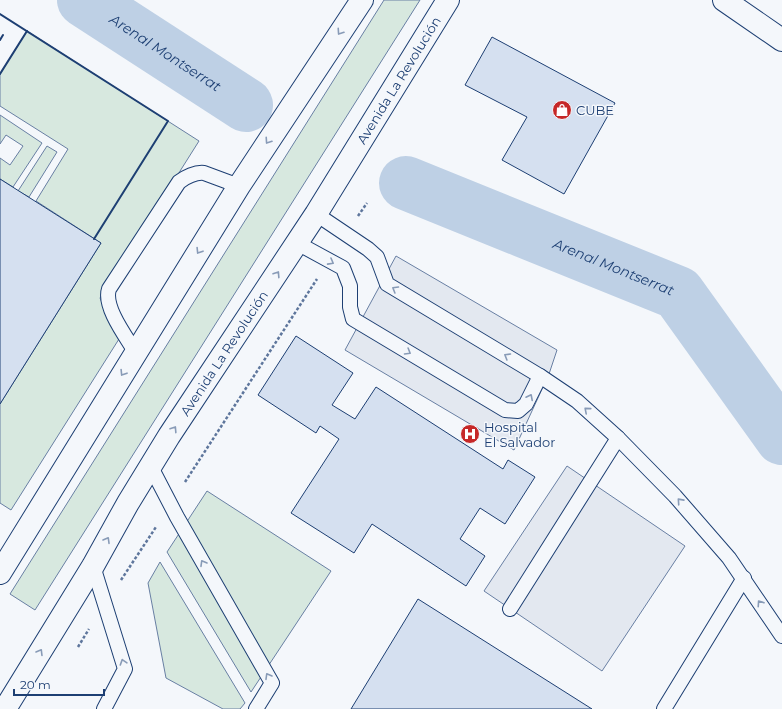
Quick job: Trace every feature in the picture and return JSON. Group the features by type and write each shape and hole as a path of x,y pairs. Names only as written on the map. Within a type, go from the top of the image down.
{"main road":[{"path":"0,573 239,186 362,0"},
{"name":"Avenida La Revolución","path":"5,709 93,566 128,503 169,436 316,214 448,0"},
{"path":"724,0 782,40"}],"lane":[{"path":"136,353 111,310 108,296 109,289 182,180 200,173 204,173 239,186"},
{"path":"316,214 368,249 377,257 387,284 540,376 577,401 618,438 702,525 744,578 782,636"},
{"path":"297,243 343,268 350,286 350,307 353,319 505,410 518,411 526,404 540,376"},
{"path":"510,609 618,438"},
{"path":"151,466 170,504 272,683 256,709"},
{"path":"93,566 125,669 104,709"},
{"path":"664,709 744,578"}],"path":[{"path":"346,235 367,203"},
{"path":"75,650 329,260"}],"shaded area":[{"path":"384,0 420,0 35,610 10,594"},
{"path":"27,31 199,141 100,298 119,339 11,510 0,503 0,404 101,243 36,201 68,149 0,106 0,74"},
{"path":"0,115 42,143 13,187 0,179 0,158 10,165 23,146 6,135 0,144"},
{"path":"47,146 57,152 29,197 18,191"},
{"path":"396,256 557,350 549,374 514,450 345,350"},
{"path":"567,466 685,546 602,671 484,591"},
{"path":"207,491 331,571 251,692 167,552"},
{"path":"160,562 245,703 240,709 223,709 166,678 148,583"}],"building":[{"name":"CUBE","path":"492,37 615,103 564,194 502,160 527,117 465,85"},
{"path":"0,179 101,243 0,404"},
{"path":"296,336 353,373 332,405 355,419 376,387 503,469 508,460 535,477 505,524 480,508 460,539 485,556 466,586 372,524 354,553 291,513 339,439 320,426 316,433 258,395"},
{"path":"418,599 592,709 351,709"}],"waterway":[{"name":"Arenal Montserrat","path":"84,0 246,105"},
{"name":"Arenal Montserrat","path":"406,183 678,293 782,438"}],"wall":[{"path":"0,14 168,121 94,239"},
{"path":"0,74 27,31"},
{"path":"0,40 3,35"}],"place":[{"name":"CUBE","path":"562,110"},
{"name":"Hospital El Salvador","path":"470,434"}]}
